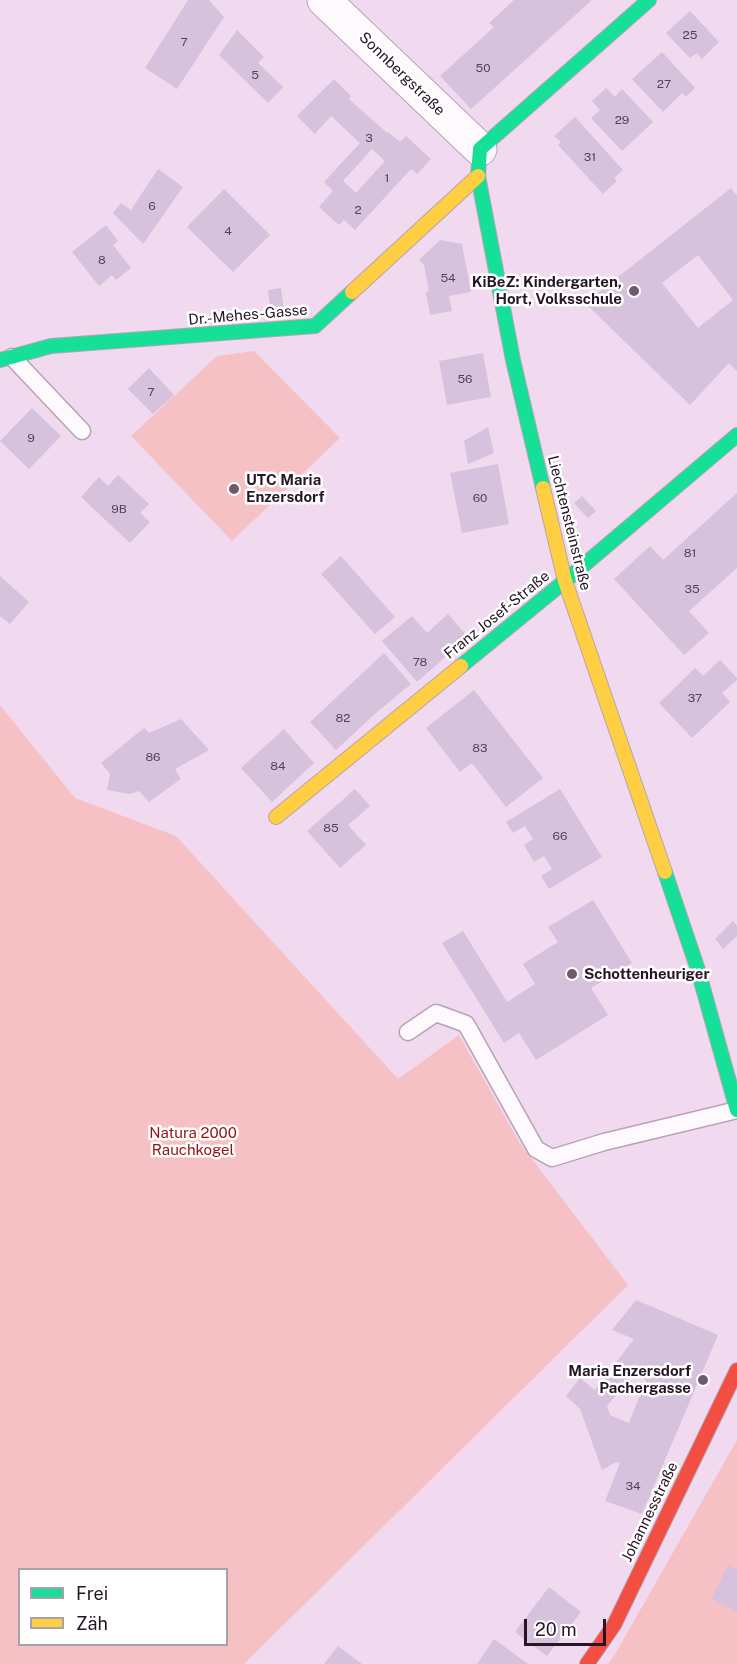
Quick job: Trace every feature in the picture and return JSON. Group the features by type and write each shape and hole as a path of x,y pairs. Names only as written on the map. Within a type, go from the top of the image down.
{"street":[{"name":"Sonnbergstraße","path":"324,0 479,163"},
{"path":"479,163 649,0"},
{"name":"Dr.-Mehes-Gasse","path":"6,358 51,346 315,326 479,163"},
{"name":"Liechtensteinstraße","path":"479,163 513,360 565,581 698,970 737,1110"},
{"name":"Franz Josef-Straße","path":"276,817 565,581 737,435"},
{"name":"Johannesstraße","path":"587,1664 614,1625 737,1370"}],"lane":[{"path":"6,358 82,431"},
{"path":"408,1032 436,1013 466,1024 536,1149 552,1158 604,1142 737,1110"}],"green space":[{"name":"UTC Maria Enzersdorf","path":"254,351 340,438 232,541 131,436 217,356"},
{"name":"Natura 2000 Rauchkogel","path":"0,705 75,798 176,836 398,1079 459,1035 519,1142 628,1285 244,1664 0,1664"},
{"path":"737,1440 737,1664 608,1664 614,1656"}],"building":[{"path":"188,0 209,0 224,17 177,89 145,68"},
{"path":"514,0 592,0 471,109 440,76 494,27 489,23"},
{"path":"690,11 719,42 702,59 697,53 690,58 666,33"},
{"path":"237,30 264,57 258,63 283,87 268,103 219,55"},
{"path":"662,52 695,88 686,97 682,93 663,112 632,79"},
{"path":"334,79 351,96 349,99 387,133 400,142 406,136 431,159 417,174 411,169 355,230 344,220 339,225 319,207 333,191 324,182 360,143 331,116 315,134 297,116","holes":["372,149 385,161 356,193 343,181"]},
{"path":"606,88 615,97 622,89 653,122 622,151 591,118 600,110 592,101"},
{"path":"575,117 623,170 614,178 617,181 603,194 558,145 561,142 554,136"},
{"path":"158,169 183,187 143,244 113,213 121,203 131,210"},
{"name":"KiBeZ: Kindergarten, Hort, Volksschule","path":"731,188 737,196 737,371 729,363 690,405 585,303","holes":["698,255 733,300 698,328 662,283"]},
{"path":"224,189 270,235 233,272 187,227"},
{"path":"106,225 118,241 113,245 131,268 116,280 112,275 99,286 72,252"},
{"path":"440,240 462,244 471,292 449,296 452,311 430,315 426,292 429,291 424,265 419,260"},
{"path":"281,288 284,312 271,314 268,290"},
{"path":"483,353 491,397 447,405 439,361"},
{"path":"149,368 174,395 153,414 128,389"},
{"path":"32,408 61,436 29,469 0,441"},
{"path":"488,427 494,453 468,464 464,441"},
{"path":"498,464 509,524 462,533 450,473"},
{"path":"118,475 149,504 140,513 150,522 130,543 81,497 99,477 108,486"},
{"path":"737,493 737,568 689,611 709,633 684,655 614,579 650,546 663,560"},
{"path":"582,496 596,511 588,518 574,503"},
{"path":"341,556 395,617 375,634 321,574"},
{"path":"0,576 29,602 10,624 0,616"},
{"path":"448,614 468,637 417,682 382,641 412,616 427,633"},
{"path":"384,653 411,684 336,750 310,722"},
{"path":"720,660 737,678 722,693 730,702 692,738 659,703 695,668 703,676"},
{"path":"474,690 543,778 506,807 472,763 460,772 426,728"},
{"path":"181,719 209,750 175,769 181,779 149,802 139,791 130,794 107,790 110,774 101,763 144,728 149,733"},
{"path":"284,729 314,763 272,802 241,768"},
{"path":"355,789 370,806 348,825 366,845 340,868 307,831"},
{"path":"560,789 602,857 549,889 541,876 552,869 544,856 534,862 524,845 533,839 525,826 513,833 506,822"},
{"name":"Schottenheuriger","path":"593,900 632,963 591,988 608,1015 536,1060 519,1033 504,1043 442,943 463,931 507,1002 535,984 523,964 558,942 548,927"},
{"path":"733,921 737,926 737,936 723,949 715,939"},
{"path":"636,1300 718,1335 642,1514 605,1501 620,1463 616,1462 602,1470 580,1409 566,1396 580,1378 595,1390 634,1339 612,1330","holes":["634,1374 646,1380 629,1423 610,1415 607,1406"]},
{"path":"728,1565 737,1570 737,1612 711,1599"},
{"path":"549,1587 581,1612 547,1656 515,1632"},
{"path":"494,1639 528,1664 477,1664"},
{"path":"338,1646 362,1664 324,1664"}],"traffic: fast":[{"path":"543,488 513,360 478,176 480,149 649,0"},
{"path":"0,360 51,346 315,326 352,292"},
{"path":"461,666 737,435"},
{"path":"665,872 698,970 737,1110"}],"traffic: slow":[{"path":"352,292 478,176"},
{"path":"543,488 565,581 665,872"},
{"path":"276,817 461,666"}],"traffic: jam":[{"path":"587,1664 614,1625 737,1370"}],"place":[{"name":"KiBeZ: Kindergarten, Hort, Volksschule","path":"634,291"},
{"name":"UTC Maria Enzersdorf","path":"234,489"},
{"name":"Schottenheuriger","path":"572,974"},
{"name":"Maria Enzersdorf Pachergasse","path":"703,1380"}]}
